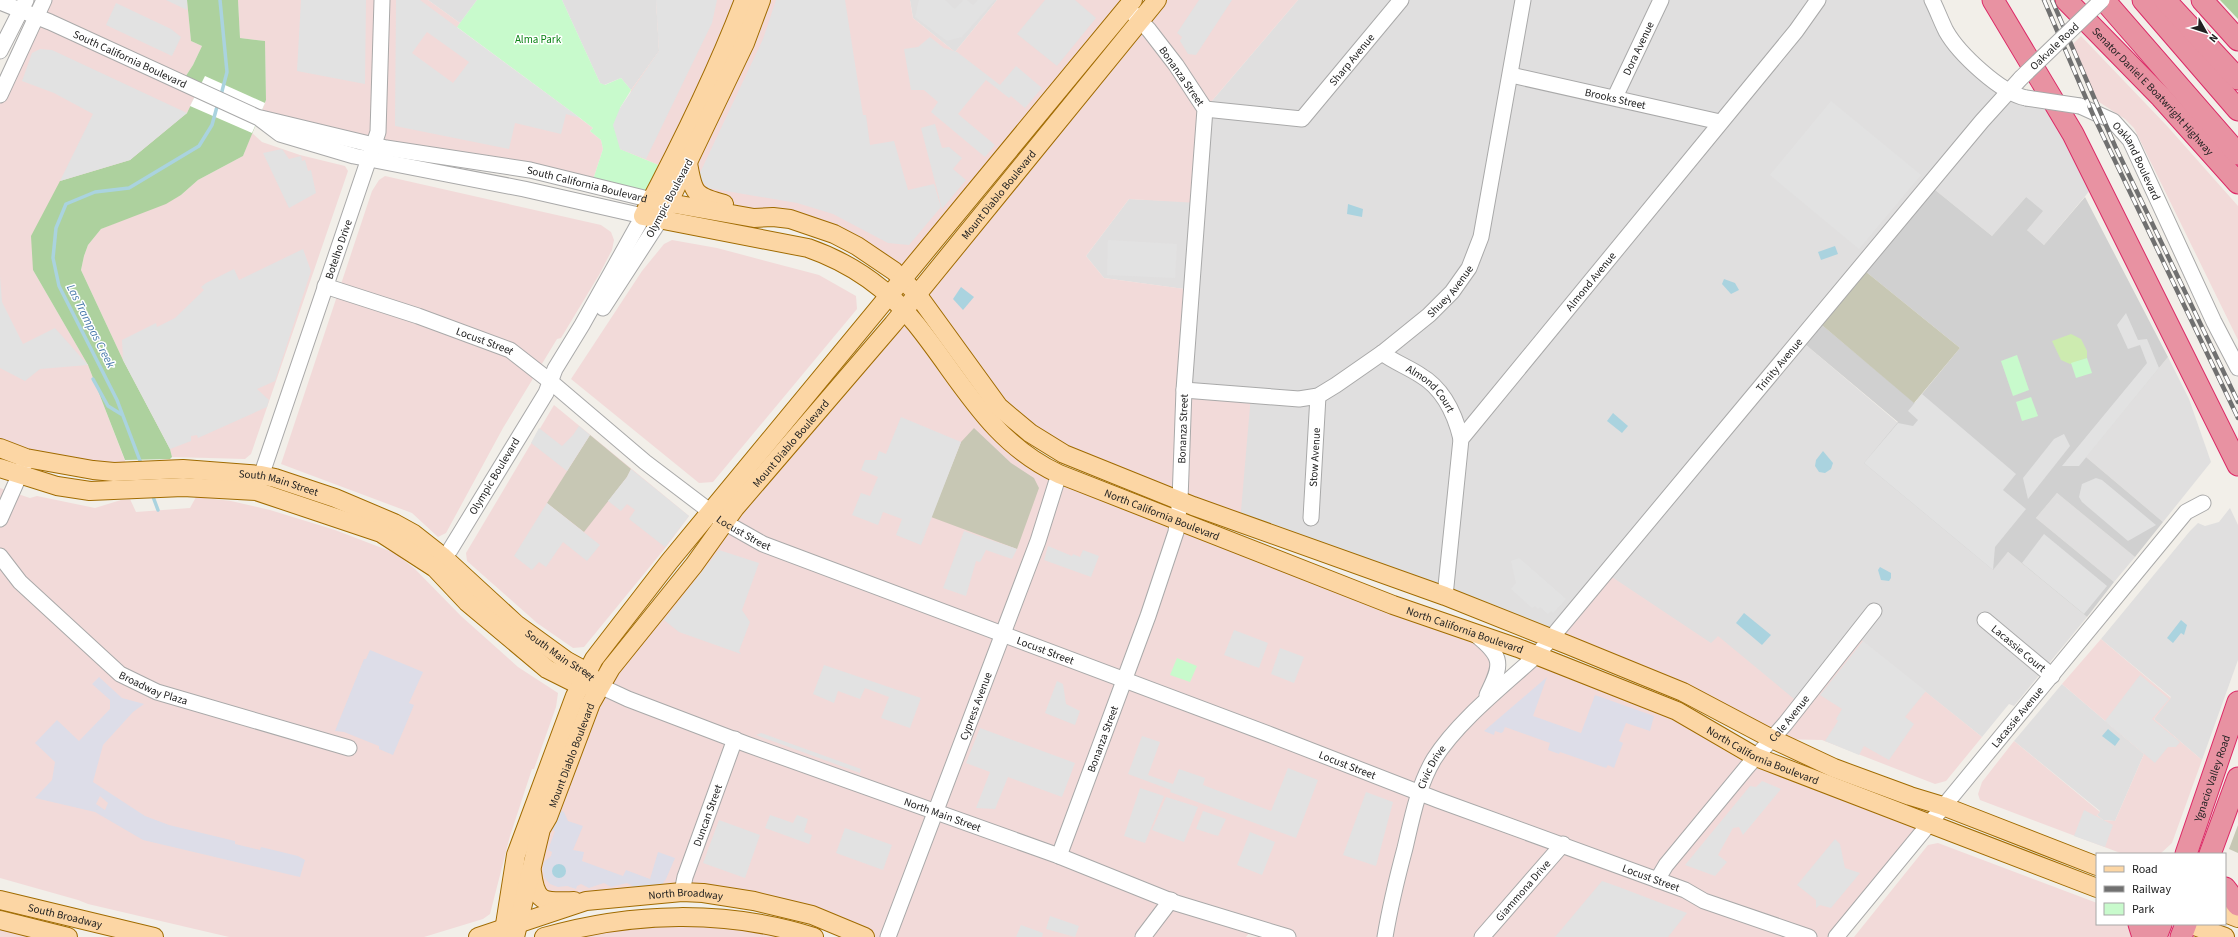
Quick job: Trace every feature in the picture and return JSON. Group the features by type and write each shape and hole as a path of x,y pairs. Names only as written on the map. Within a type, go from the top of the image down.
{"highway":[{"path":"1993,0 2073,134"},
{"path":"2007,0 2024,28 2044,67 2073,134 2238,465"},
{"name":"Senator Daniel E Boatwright Highway","path":"2066,0 2145,80 2238,183"},
{"path":"2103,0 2238,154"},
{"path":"2143,0 2238,110"},
{"path":"2165,0 2238,79"},
{"path":"2202,0 2238,40"},
{"name":"Ygnacio Valley Road","path":"2184,852 2238,702"},
{"path":"2211,853 2238,778"},
{"path":"2226,889 2238,905"},
{"path":"2139,925 2143,937"},
{"path":"2156,937 2161,925"},
{"path":"2181,937 2187,925"}],"main road":[{"name":"Olympic Boulevard","path":"660,201 661,185 721,57 744,0"},
{"name":"Olympic Boulevard","path":"652,218 660,201 688,163 745,43 761,0"},
{"name":"Mount Diablo Boulevard","path":"510,932 516,855 583,679 594,659 647,590 718,517 917,294 1157,0"},
{"name":"Mount Diablo Boulevard","path":"510,932 531,868 541,829 548,817 591,703 611,668 694,565 718,517 889,296 1130,4"},
{"path":"688,163 692,186 697,193 706,200 773,217"},
{"name":"South California Boulevard","path":"660,201 754,218 773,217 790,219 834,234 857,246 903,279"},
{"name":"South California Boulevard","path":"652,218 808,248 830,255 851,267 889,296"},
{"name":"North California Boulevard","path":"903,279 917,294 999,407 1030,433 1064,454 1180,500 1445,596 1683,692 1772,739 1834,768 1910,796 1943,806 2096,866"},
{"name":"North California Boulevard","path":"889,296 903,310 995,429 1026,456 1059,474 1179,520 1241,547 1393,605 1537,655 1677,711 1756,757 2096,888"},
{"name":"South Main Street","path":"0,448 26,458 69,467 114,472 183,469 258,483 381,533 439,563 516,624 567,661 583,679 600,686"},
{"name":"South Main Street","path":"0,468 57,486 90,492 114,492 258,483"},
{"path":"531,868 536,893 544,899 556,902 586,901"},
{"name":"North Broadway","path":"510,932 586,901 682,892 703,893 754,901 812,915 865,937"},
{"name":"South Broadway","path":"0,900 154,937"},
{"path":"2226,913 2238,918"},
{"name":"North Broadway","path":"544,937 573,929 634,918 688,917 736,919 814,937"},
{"name":"South Broadway","path":"0,920 68,937"},
{"path":"2191,925 2225,937"},
{"path":"478,937 510,932"}],"street":[{"path":"0,95 44,0"},
{"name":"Botelho Drive","path":"258,483 378,132 382,0"},
{"name":"Sharp Avenue","path":"1205,109 1302,119 1401,0"},
{"name":"Shuey Avenue","path":"1184,390 1299,399 1318,396 1382,352 1429,314 1452,292 1469,268 1477,252 1487,211 1523,0"},
{"name":"Dora Avenue","path":"1615,97 1661,0"},
{"name":"Almond Avenue","path":"1461,439 1818,0"},
{"name":"Oakland Boulevard","path":"1932,0 1947,32 1956,46 2007,92 2026,98 2080,106 2113,121 2130,140 2214,322 2238,368"},
{"name":"Oakvale Road","path":"2007,92 2103,0"},
{"name":"South California Boulevard","path":"0,2 23,6 36,17 258,118 280,134 372,152 652,218"},
{"name":"Bonanza Street","path":"1059,856 1125,681 1179,520 1184,390 1205,109 1176,65 1140,20 1130,4"},
{"path":"0,51 23,6"},
{"name":"Brooks Street","path":"1511,75 1615,97 1720,122"},
{"name":"Trinity Avenue","path":"1551,639 2007,92"},
{"name":"South California Boulevard","path":"372,152 530,170 660,201"},
{"name":"Olympic Boulevard","path":"439,563 551,382 560,373 652,218"},
{"name":"Locust Street","path":"325,286 418,316 506,349 551,382 645,462 718,517 763,544 1002,633 1419,792 1563,844 1684,890 1704,901 1809,937"},
{"name":"Almond Court","path":"1382,352 1422,376 1436,388 1447,401 1457,421 1461,439"},
{"name":"Stow Avenue","path":"1310,518 1318,396"},
{"path":"1445,596 1461,439"},
{"path":"0,519 21,475 26,458"},
{"name":"Cypress Avenue","path":"888,937 1036,545 1059,474"},
{"name":"Lacassie Avenue","path":"1836,937 2186,512 2204,502"},
{"name":"Broadway Plaza","path":"0,556 20,582 120,674 128,679 157,692 349,748"},
{"name":"Cole Avenue","path":"1657,880 1666,865 1772,739 1874,612"},
{"name":"Lacassie Court","path":"1985,620 2052,676"},
{"path":"1476,634 1493,650 1498,660 1498,674 1481,707"},
{"name":"Civic Drive","path":"1385,937 1396,881 1419,792 1435,758 1452,736 1537,655 1551,639"},
{"name":"North Main Street","path":"600,686 628,699 863,787 935,810 1172,900 1288,937"},
{"name":"Duncan Street","path":"682,892 685,878 735,739"},
{"name":"Giammona Drive","path":"1482,937 1563,844"},
{"path":"1143,937 1172,900"}],"shaded area":[{"path":"44,0 187,0 191,41 202,46 193,65 182,82 198,90 187,113 33,270 88,365 129,471 0,448 0,95"},
{"path":"166,0 187,0 187,10"},
{"path":"238,0 428,0 460,23 457,28 593,128 590,131 601,140 603,149 591,186 259,118 266,100 265,41 240,38"},
{"path":"301,0 366,0 365,84 297,71"},
{"path":"396,0 420,0 580,118 566,114 561,134 515,123 509,149 395,126","holes":["427,32 469,62 453,83 412,53"]},
{"path":"428,0 477,0 460,23"},
{"path":"562,0 656,0 659,51 631,90 621,78 604,85 600,83"},
{"path":"656,0 744,0 668,169 620,149 631,90 659,51"},
{"path":"656,0 717,0 712,23 646,159 620,149 613,125 620,108 659,51"},
{"path":"761,0 910,0 913,18 955,52 997,0 1133,0 903,279 857,246 706,199 690,182 725,83"},
{"path":"776,0 845,0 863,115 866,115 870,145 894,141 908,190 934,184 941,207 909,245 888,243 833,214 797,203 708,188 698,177 763,39"},
{"path":"910,0 997,0 955,52 913,18"},
{"path":"919,0 945,0 955,9 963,0 967,0 973,5 978,0 995,0 962,37 947,41 915,17"},
{"path":"1045,0 1075,0 1096,18 1057,66 1017,34"},
{"path":"1157,0 1298,0 1205,109 1198,203 1129,199 1086,256 1104,278 1192,290 1184,390 1251,395 1240,522 1030,433 917,294"},
{"path":"1199,0 1232,0 1196,55 1188,54 1180,41 1182,37 1177,33"},
{"path":"1298,0 1932,0 1947,32 2007,91 2057,106 2097,182 2044,245 2027,230 2026,197 1992,236 1929,185 1800,340 1898,423 1865,462 1993,569 2008,552 2087,617 2014,706 2009,704 1982,737 1855,636 1799,703 1756,730 1240,522 1184,390 1191,290 1104,278 1086,256 1129,199 1198,202 1205,109"},
{"path":"116,3 171,29 181,37 172,56 106,25"},
{"path":"2081,36 2168,127 2238,206 2238,340 2134,128 2125,119 2096,100 2073,44"},
{"path":"930,37 944,48 957,52 1000,85 1016,66 1042,88 1025,108 1011,96 1009,98 986,80 966,104 958,114 995,145 985,157 931,112 938,102 924,90 911,90 904,49 918,47"},
{"path":"40,49 52,50 187,113 130,160 60,181 93,114 54,93 22,81 32,53"},
{"path":"1831,101 1921,175 1859,249 1770,175"},
{"path":"935,124 942,148 949,147 962,158 953,169 966,180 942,209 921,128"},
{"path":"252,133 262,142 300,155 345,166 348,171 251,454 245,459 172,457 170,449 123,360 81,270 84,256 88,245 101,229 181,195 198,180 243,156"},
{"path":"282,149 289,159 301,156 302,161 305,160 308,171 311,170 316,193 289,208 263,153"},
{"path":"385,176 601,225 611,232 614,240 612,250 599,275 561,338 557,339 503,428 446,533 438,537 412,513 281,464 372,191 379,180"},
{"path":"1929,185 1992,236 2026,197 2043,211 2027,230 2044,245 2085,197 2168,357 2086,457 2163,522 2135,557 2057,493 2036,518 2114,582 2087,617 2008,552 1993,570 1864,463 1898,422 1800,340 1816,320 1915,403 1960,348 1860,267"},
{"path":"672,240 717,248 819,275 856,296 857,309 713,482 699,483 571,379 642,271 664,244"},
{"path":"1108,240 1177,244 1175,278 1107,275"},
{"path":"303,249 311,271 275,381 257,389 269,400 267,407 198,438 197,435 191,436 191,441 170,449 123,360 122,340 156,323 157,327 175,318 204,290 201,287 206,283 234,269 239,280"},
{"path":"1860,267 1960,348 1914,403 1816,320"},
{"path":"0,276 2,302 23,344 55,328 88,365 40,369 25,381 0,368"},
{"path":"903,311 1020,451 1475,634 1496,655 1482,705 1537,655 1928,824 1836,937 1287,937 1254,926 1246,937 865,937 703,893 586,901 536,893 541,829 591,703"},
{"path":"2126,313 2138,340 2147,339 2159,368 2079,466 2062,466 2147,363 2140,345 2128,349 2117,325"},
{"path":"2168,357 2189,399 2211,462 2163,522 2086,457"},
{"path":"1922,394 2016,474 2003,490 2026,509 1995,547 1993,570 1864,463 1898,423 1913,426 1918,420 1908,411"},
{"path":"554,405 689,516 666,547 584,647 573,648 537,623 467,561 466,553"},
{"path":"901,417 961,442 921,545 896,535 902,519 883,512 878,525 852,515 861,493 870,496 878,477 861,470 865,460 876,460 879,451 886,454"},
{"path":"579,426 590,435 567,471 531,443 539,428 562,446 573,435"},
{"path":"974,428 1011,463 1034,478 1039,488 1017,549 931,517 961,442"},
{"path":"2064,434 2070,446 2028,499 2023,478 2054,439"},
{"path":"590,435 631,469 627,477 584,532 547,503"},
{"path":"631,469 689,516 665,547 629,519 635,510 627,504 621,511 608,501 627,477"},
{"path":"2096,478 2102,480 2156,525 2128,541 2082,502 2079,497 2082,484"},
{"path":"0,488 30,498 37,496 95,508 121,500 130,499 136,512 190,508 196,497 231,501 270,510 335,530 395,553 415,569 461,616 518,667 558,693 556,707 534,769 532,769 510,836 490,914 483,919 424,937 229,937 88,904 0,878"},
{"path":"2057,493 2135,557 2114,582 2036,518"},
{"path":"547,503 600,545 587,561 563,542 546,567 539,562 532,570 514,556"},
{"path":"2230,508 2238,525 2238,660 2202,760 2154,719 2171,697 2101,639 2190,531 2198,523 2205,526 2219,522"},
{"path":"964,531 1017,549 1012,559 986,550 980,562 976,561 966,596 943,588"},
{"path":"2044,534 2107,586 2084,614 2022,563"},
{"path":"1048,546 1072,556 1073,554 1080,557 1083,550 1099,556 1091,577 1044,560"},
{"path":"719,550 759,563 742,610 750,622 739,651 741,654 679,632 664,620"},
{"path":"1519,558 1566,599 1553,613 1551,611 1548,614 1540,607 1538,609 1535,606 1532,608 1511,589 1516,583 1511,561"},
{"path":"1606,573 1711,643 1718,636 1799,703 1855,635 1982,737 1946,781 1935,784 1822,740 1772,739 1551,639"},
{"path":"1234,630 1268,643 1259,668 1224,655"},
{"path":"2101,639 2171,698 2154,719 2202,760 2172,843 2161,853 2120,853 1980,800 1978,794 1982,782 2014,741 2100,812 2097,815 2103,820 2115,821 2144,754 2062,684"},
{"path":"1863,641 1926,691 1905,717 1914,724 1889,760 1864,746 1859,755 1825,741 1838,721 1836,719 1842,709 1820,695"},
{"path":"1280,648 1304,657 1294,683 1271,674"},
{"path":"370,650 423,672 409,703 414,705 393,755 379,749 379,746 344,732 335,731 364,659 366,659"},
{"path":"824,665 921,698 910,728 881,718 889,697 865,688 860,699 838,691 834,703 813,694"},
{"path":"2140,675 2169,699 2152,719 2180,742 2176,747 2168,747 2155,763 2105,721"},
{"path":"99,677 122,698 144,704 133,712 103,745 93,782 145,816 169,825 235,841 235,844 260,850 261,847 298,856 305,860 300,877 143,840 95,812 35,798 52,780 55,762 35,743 57,720 79,741 110,709 110,700 92,684","holes":["100,796 108,803 105,810 96,804"]},
{"path":"1547,677 1533,716 1581,733 1595,695 1654,716 1650,731 1626,723 1619,741 1623,743 1614,768 1608,765 1606,768 1560,752 1559,754 1548,750 1550,743 1505,727 1503,732 1501,733 1495,731 1494,735 1484,731"},
{"path":"1057,681 1063,684 1066,704 1080,711 1075,725 1045,713"},
{"path":"2062,684 2144,754 2115,821 2103,820 2097,815 2100,811 2014,741"},
{"path":"980,728 1075,763 1062,797 1008,777 995,809 976,808 990,772 966,763"},
{"path":"761,733 861,769 860,773 756,735"},
{"path":"1142,736 1160,742 1148,775 1173,784 1179,769 1205,778 1203,785 1271,811 1288,768 1318,780 1296,838 1170,792 1171,790 1128,774"},
{"path":"1762,781 1781,789 1743,835 1739,827 1733,828 1718,855 1727,862 1715,876 1685,865 1750,786 1756,787"},
{"path":"1140,788 1164,796 1145,843 1124,836"},
{"path":"1366,792 1393,802 1376,866 1343,855"},
{"path":"1166,797 1198,807 1184,842 1152,830"},
{"path":"556,809 564,812 568,821 583,826 573,850 584,852 582,861 623,876 626,870 650,879 658,852 675,858 666,879 661,886 634,887 627,883 611,887 604,883 589,888 581,884 577,886 576,889 567,886 558,887 550,884 544,877 543,868 544,862 551,856 552,852 548,850 555,831 552,830 554,826 552,825","holes":["561,864 564,875 560,877 554,875 553,872 557,865"]},
{"path":"2084,810 2113,825 2105,847 2074,836"},
{"path":"1203,811 1226,819 1218,836 1196,829"},
{"path":"770,815 793,823 797,815 808,819 804,832 812,835 809,844 765,828"},
{"path":"719,820 760,835 745,878 703,863"},
{"path":"2238,825 2238,853 2229,849"},
{"path":"845,828 892,845 883,870 836,853"},
{"path":"1250,832 1275,842 1262,875 1237,865"},
{"path":"1835,839 1840,844 1845,868 1860,873 1831,908 1820,905 1816,908 1816,900 1797,885"},
{"path":"1938,843 2096,903 2096,925 2127,925 2131,937 1854,937 1928,845"},
{"path":"1602,881 1687,913 1668,937 1555,937"},
{"path":"1050,916 1079,926 1075,937 1046,929"},
{"path":"634,918 814,937 544,937"},
{"path":"0,920 68,937 0,937"},
{"path":"1021,925 1043,933 1042,937 1016,937"}],"green space":[{"path":"187,0 238,0 240,38 265,41 266,100 243,156 198,180 181,195 166,204 101,229 88,245 81,270 123,360 170,449 172,457 170,459 125,460 88,365 33,270 31,236 60,181 130,160 187,113 198,90 182,82 193,65 202,46 191,41"},
{"name":"Alma Park","path":"477,0 562,0 600,83 605,85 621,78 631,90 620,108 620,149 668,169 652,200 591,186 603,149 601,140 590,131 593,128 457,27"},
{"path":"2220,0 2238,0 2238,19"},
{"path":"2071,334 2081,339 2087,351 2087,358 2070,364 2061,360 2052,341"},
{"path":"2017,355 2029,390 2013,396 2001,361"},
{"path":"2087,358 2092,373 2076,378 2071,363"},
{"path":"2031,397 2038,416 2022,421 2016,402"},
{"path":"1177,658 1197,666 1190,682 1170,675"}],"water":[{"path":"1348,204 1363,209 1362,217 1347,214"},
{"path":"1835,246 1838,254 1821,260 1818,252"},
{"path":"1724,279 1735,283 1739,290 1731,294 1722,284"},
{"path":"961,287 974,297 963,310 953,299"},
{"path":"1613,413 1628,426 1622,433 1607,421"},
{"path":"1823,451 1833,463 1831,469 1825,473 1819,472 1815,466 1816,460"},
{"path":"1880,567 1891,573 1891,578 1889,581 1881,580 1878,570"},
{"path":"1744,613 1771,635 1762,645 1736,623"},
{"path":"2181,620 2187,625 2184,635 2181,633 2173,643 2167,638"},
{"path":"2108,729 2120,739 2115,746 2102,736"},
{"path":"559,864 564,866 566,871 564,876 559,878 554,876 552,871 554,866"}],"pier":[{"path":"205,76 265,103 252,133 190,106"}],"waterway":[{"name":"Las Trampas Creek","path":"220,0 227,72 221,95"},
{"name":"Las Trampas Creek","path":"142,466 117,400 59,286 53,258 56,228 66,204 95,192 129,188 199,146 212,125 218,103"},
{"path":"93,379 108,406 121,414"},
{"name":"Las Trampas Creek","path":"152,494 158,510"}],"railway":[{"path":"2044,0 2094,117 2238,418"},
{"path":"2052,0 2115,146 2238,402"}]}
